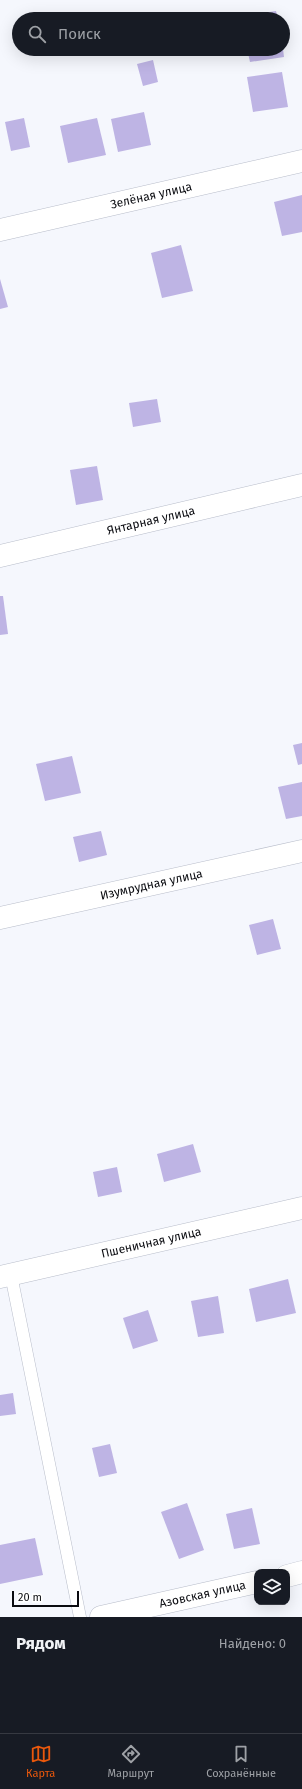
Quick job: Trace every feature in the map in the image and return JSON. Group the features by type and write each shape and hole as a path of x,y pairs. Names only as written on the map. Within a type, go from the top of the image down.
{"street":[{"name":"Зелёная улица","path":"0,230 302,160"},
{"name":"Янтарная улица","path":"0,556 302,485"},
{"name":"Изумрудная улица","path":"0,918 302,851"},
{"name":"Пшеничная улица","path":"6,1276 302,1208"},
{"path":"290,1575 302,1572"},
{"name":"Азовская улица","path":"101,1617 254,1583"}],"lane":[{"path":"6,1276 80,1617"}],"building":[{"path":"249,56 284,56 284,57 250,62"},
{"path":"153,60 158,82 143,86 137,64"},
{"path":"282,72 288,107 253,112 247,77"},
{"path":"144,112 151,145 118,152 111,119"},
{"path":"24,118 30,147 11,151 5,122"},
{"path":"97,118 106,155 68,163 60,126"},
{"path":"302,195 302,232 282,236 274,202"},
{"path":"181,245 193,291 162,298 151,253"},
{"path":"0,279 8,307 0,309"},
{"path":"157,399 161,422 133,427 129,403"},
{"path":"97,466 103,500 76,505 70,470"},
{"path":"0,596 3,596 8,634 0,635"},
{"path":"302,743 302,764 298,765 293,745"},
{"path":"72,756 81,793 45,801 36,764"},
{"path":"302,782 302,816 286,819 278,787"},
{"path":"101,831 107,855 79,862 73,837"},
{"path":"273,919 281,949 257,955 249,925"},
{"path":"193,1144 201,1172 164,1182 157,1154"},
{"path":"117,1167 122,1192 98,1197 93,1172"},
{"path":"288,1279 296,1313 256,1322 249,1289"},
{"path":"218,1296 224,1333 198,1337 191,1301"},
{"path":"148,1310 158,1341 133,1349 123,1318"},
{"path":"13,1393 16,1414 0,1416 0,1395"},
{"path":"110,1444 117,1473 99,1477 92,1448"},
{"path":"187,1503 204,1550 179,1559 161,1512"},
{"path":"252,1508 260,1544 234,1549 226,1514"},
{"path":"35,1538 43,1575 0,1584 0,1545"}]}
